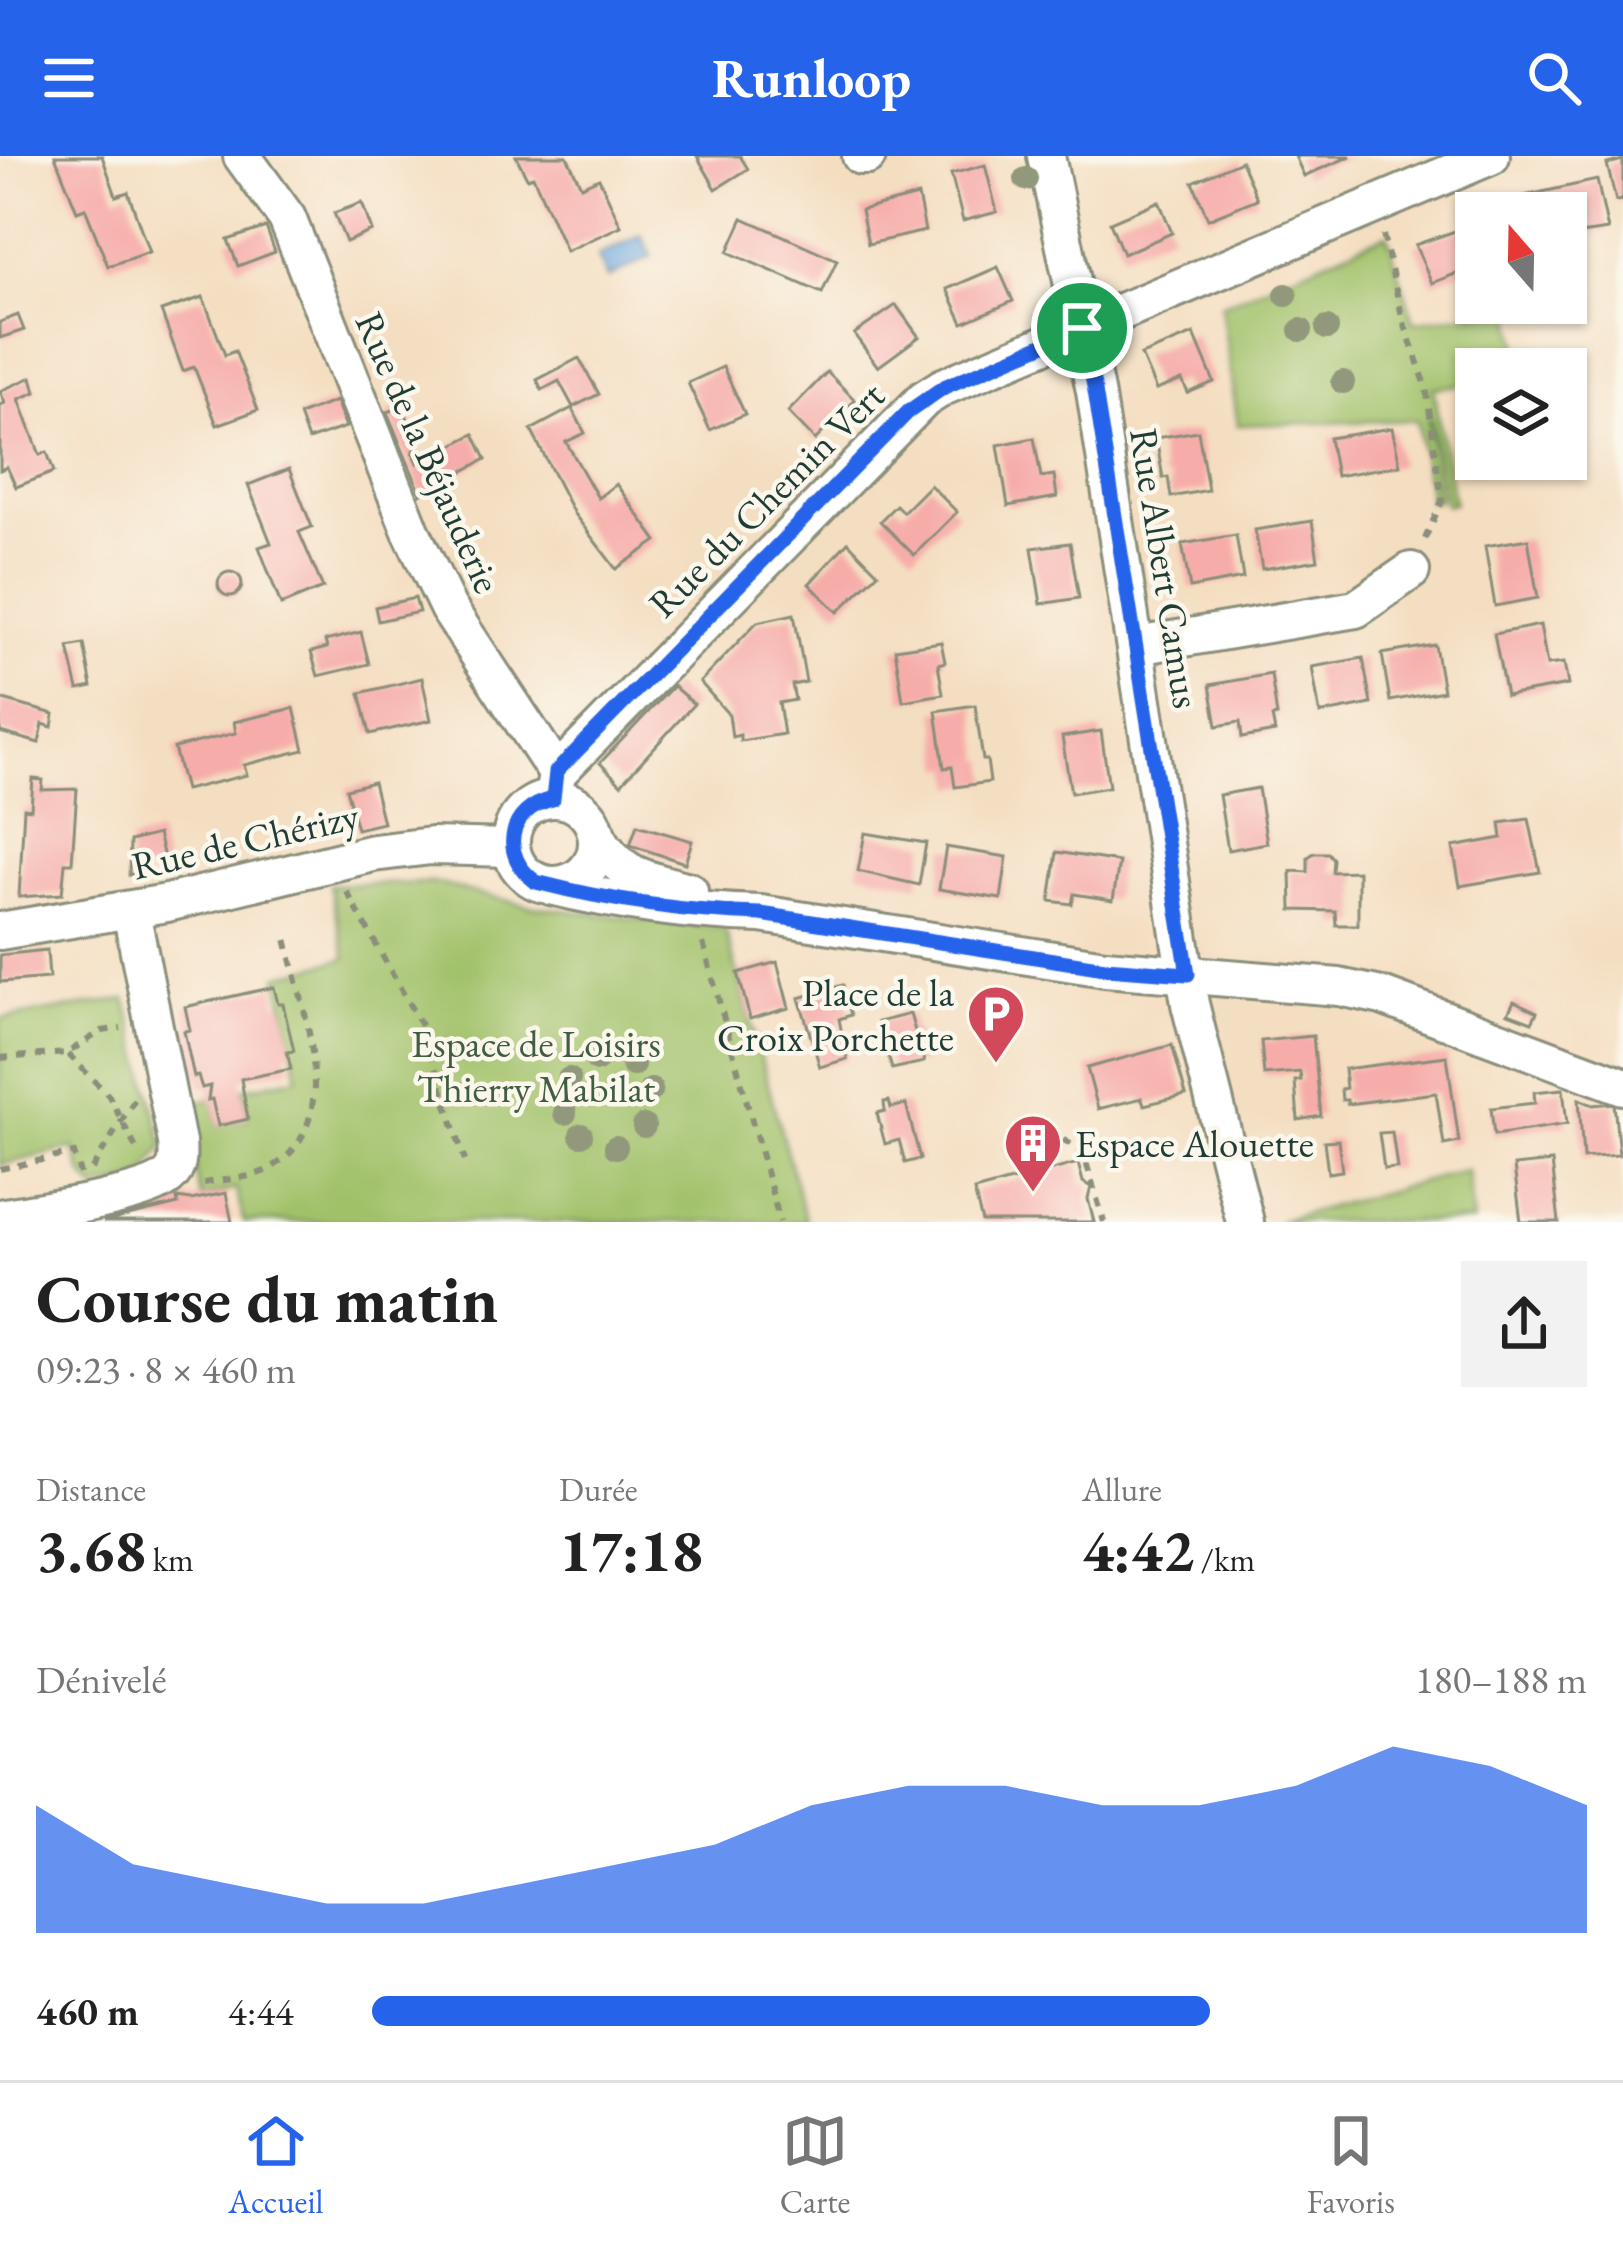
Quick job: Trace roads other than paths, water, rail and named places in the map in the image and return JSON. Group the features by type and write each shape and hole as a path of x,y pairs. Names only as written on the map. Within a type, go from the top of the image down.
{"street":[{"name":"Rue de la Béjauderie","path":"242,156 286,218 411,531 448,608 555,786"},
{"name":"Rue du Chemin Vert","path":"555,786 924,399 1491,156"},
{"name":"Rue Albert Camus","path":"1044,164 1082,328 1190,1004 1245,1222"},
{"path":"1136,646 1356,609 1411,571"},
{"path":"761,914 625,872 608,857 582,809 555,786 526,809 512,833 511,848 524,874 551,886 1105,968 1299,982 1382,996 1623,1086"},
{"path":"551,886 579,878 590,867 598,836"},
{"name":"Rue de Chérizy","path":"0,931 131,911 336,861 431,846 511,848"},
{"path":"0,1218 161,1180 177,1165 177,1142 131,911"}],"water":[{"path":"641,235 652,256 608,278 598,256"}],"place":[{"name":"Place de la Croix Porchette","path":"996,1065"},
{"name":"Espace Alouette","path":"1033,1194"}],"park label":[{"name":"Espace de Loisirs Thierry Mabilat","path":"536,1066"}]}
